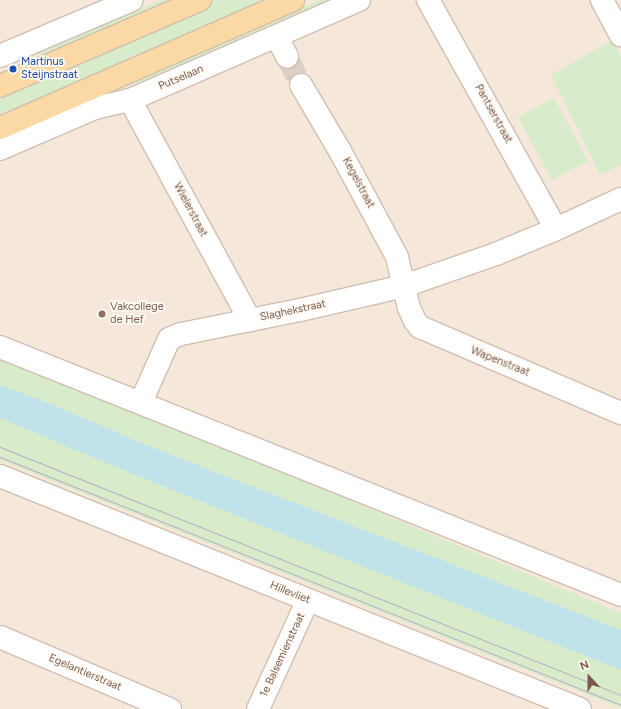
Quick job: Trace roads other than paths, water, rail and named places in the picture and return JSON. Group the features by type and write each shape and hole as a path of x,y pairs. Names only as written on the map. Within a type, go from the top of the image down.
{"main road":[{"path":"0,86 200,0"},
{"path":"0,128 294,0"}],"street":[{"path":"0,56 132,0"},
{"name":"Putselaan","path":"0,149 95,108 130,100 359,0"},
{"name":"Pantserstraat","path":"428,0 556,229"},
{"path":"602,0 621,35"},
{"path":"277,37 287,57"},
{"name":"Kegelstraat","path":"301,85 340,151 397,257 404,286"},
{"name":"Wielerstraat","path":"130,100 250,320"},
{"name":"Slaghekstraat","path":"141,402 169,339 181,334 404,286 496,254 556,229 621,199"},
{"name":"Wapenstraat","path":"404,286 413,318 422,329 621,413"},
{"path":"0,347 141,402 621,595"},
{"name":"Hillevliet","path":"0,476 579,709"},
{"name":"1e Balsemienstraat","path":"258,709 308,600"},
{"name":"Egelantierstraat","path":"0,637 170,709"}],"water":[{"path":"0,385 46,402 149,446 621,630 621,670 125,471 0,418"}],"tunnel":[{"path":"287,57 301,85"}],"tram line":[{"path":"0,447 621,695"},
{"path":"0,457 621,705"}],"place":[{"name":"Martinus Steijnstraat","path":"13,69"},
{"name":"Vakcollege de Hef","path":"102,314"}]}
